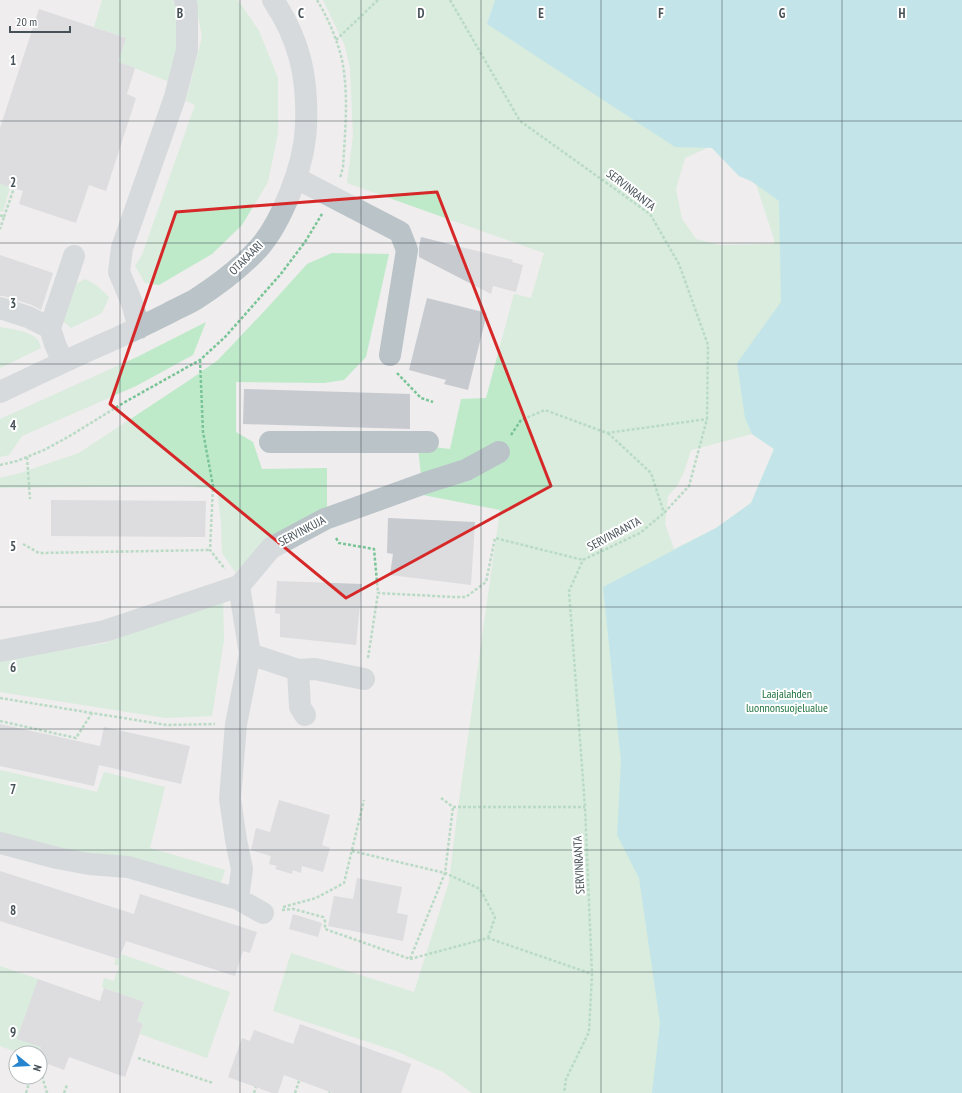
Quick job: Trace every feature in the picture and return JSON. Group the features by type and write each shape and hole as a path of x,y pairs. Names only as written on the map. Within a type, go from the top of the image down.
{"street":[{"path":"139,328 132,303 119,272 122,248 175,98 187,50 187,7 185,0"},
{"name":"OTAKAARI","path":"0,392 139,328 195,300 238,268 258,249 272,229 284,207 303,156 307,108 305,82 300,57 292,33 273,0"},
{"path":"296,178 400,232 407,250 390,355"},
{"path":"63,362 50,328 74,256"},
{"path":"0,308 28,317 50,328"},
{"path":"270,442 428,442"},
{"name":"SERVINKUJA","path":"239,586 271,548 325,519 466,470 499,452"},
{"path":"0,651 105,631 239,586 250,654 236,724 235,749 231,777 230,799 242,869 238,899"},
{"path":"250,654 298,670 315,669 364,679"},
{"path":"298,670 300,707 305,715"},
{"path":"0,843 57,858 89,864 128,867 238,899 263,913"}],"path":[{"path":"336,40 378,0"},
{"name":"SERVINRANTA","path":"450,0 520,121 650,214 679,264 708,345 707,419 689,486 664,512 640,533 583,560 569,591 585,807 592,974 590,1032 566,1079 564,1093"},
{"path":"0,229 14,188"},
{"path":"0,216 4,217"},
{"path":"390,355 390,363 396,372 421,398 433,402"},
{"path":"200,360 203,432 213,486 210,550 239,586"},
{"path":"499,452 521,420 545,410 607,433 651,472 664,512"},
{"path":"607,433 707,419"},
{"path":"27,457 30,498"},
{"path":"378,593 466,597 486,582 496,538 583,560"},
{"path":"339,543 374,549 378,593 364,679"},
{"path":"23,544 39,553 210,550"},
{"path":"0,698 167,725 236,724"},
{"path":"0,721 76,738 92,713"},
{"path":"441,798 453,807 585,807"},
{"path":"263,913 316,898 344,882 364,800"},
{"path":"410,959 445,873 453,807"},
{"path":"352,851 445,873 480,889 495,917 488,938"},
{"path":"263,913 293,909 323,917 325,921 325,929 410,959 488,938 592,974"},
{"path":"138,1058 212,1083"},
{"path":"295,1093 299,1081"},
{"path":"64,1093 67,1085"},
{"path":"254,1093 256,1087"}],"highlighted area":[{"path":"437,192 551,486 346,598 110,404 176,212"}],"green space":[{"path":"102,0 181,0 183,19 172,83 118,62 126,38 94,27"},
{"path":"195,0 238,0 259,31 278,78 278,133 268,182 242,225 212,254 159,285 145,283 135,266 142,255 195,105 186,101 202,37"},
{"path":"323,0 962,0 962,1093 472,1093 443,1072 396,1051 273,1011 291,953 414,992 449,882 500,510 423,495 418,447 427,446 450,449 461,399 486,398 514,294 531,298 544,253 347,183 353,136 350,68 345,46","holes":["707,148 712,148 739,176 756,184 774,239 774,244 720,245 696,239 682,219 676,189 685,158","752,434 774,449 751,503 716,528 674,549 665,524 668,496 677,486 684,472 691,450"]},
{"path":"0,184 10,187 3,212 0,211"},
{"path":"332,253 389,254 366,357 344,380 324,383 236,382 236,432 253,442 262,469 327,468 327,509 265,544 235,572 222,553 221,522 217,489 183,486 0,488 0,478 20,473 79,453 218,360 307,264"},
{"path":"85,279 96,285 109,297 102,313 71,328 60,318 72,286"},
{"path":"206,322 193,355 136,386 22,436 9,455 0,457 0,419 137,357"},
{"path":"0,327 20,331 34,336 38,340 41,348 0,368"},
{"path":"223,599 224,640 212,716 166,718 0,692 0,662 106,643"},
{"path":"0,770 97,792 104,772 165,787 150,848 225,870 220,886 69,852 0,833"},
{"path":"121,954 230,992 207,1058 140,1034 143,1024 137,1021 144,1002 102,987 104,978 114,981 119,966 114,964 116,958 119,959"},
{"path":"0,966 38,979 41,1045 8,1045 8,1049 0,1046"}],"water":[{"name":"Laajalahden luonnonsuojelualue","path":"495,0 962,0 962,1093 652,1093 660,1023 639,878 617,835 621,761 603,587 716,528 751,503 774,449 752,434 745,418 737,363 781,302 779,201 751,181 739,176 712,148 675,147 487,24"}],"building":[{"path":"39,9 126,38 118,62 135,68 127,94 136,98 106,191 89,185 76,223 19,204 23,191 0,184 0,128"},
{"path":"421,237 513,260 512,262 523,265 516,292 493,286 491,294 419,257"},
{"path":"0,255 53,273 41,310 32,305 0,296"},
{"path":"427,298 487,313 468,390 444,384 446,380 409,370"},
{"path":"244,389 410,394 410,429 243,424"},
{"path":"51,500 206,501 205,537 51,536"},
{"path":"388,518 475,522 471,585 390,575 393,554 387,553"},
{"path":"277,581 362,584 356,645 280,637 280,614 275,613"},
{"path":"0,724 100,746 104,727 190,746 181,784 99,765 94,786 0,766"},
{"path":"279,800 330,815 322,845 330,848 323,872 302,866 301,873 293,870 292,874 275,869 277,866 269,864 271,856 251,850 256,828 270,832"},
{"path":"0,871 134,914 140,894 257,932 250,953 243,951 235,976 126,941 119,959 0,921"},
{"path":"357,878 402,887 397,913 408,915 403,941 328,926 334,896 353,899"},
{"path":"293,914 322,923 318,937 289,929"},
{"path":"38,979 100,1001 104,988 144,1002 137,1021 143,1024 125,1077 69,1057 64,1070 48,1064 48,1045 35,1045 17,1039"},
{"path":"300,1024 411,1064 401,1093 333,1093 284,1075 278,1093 272,1093 228,1077 242,1038 250,1041 254,1030 293,1044"}]}
